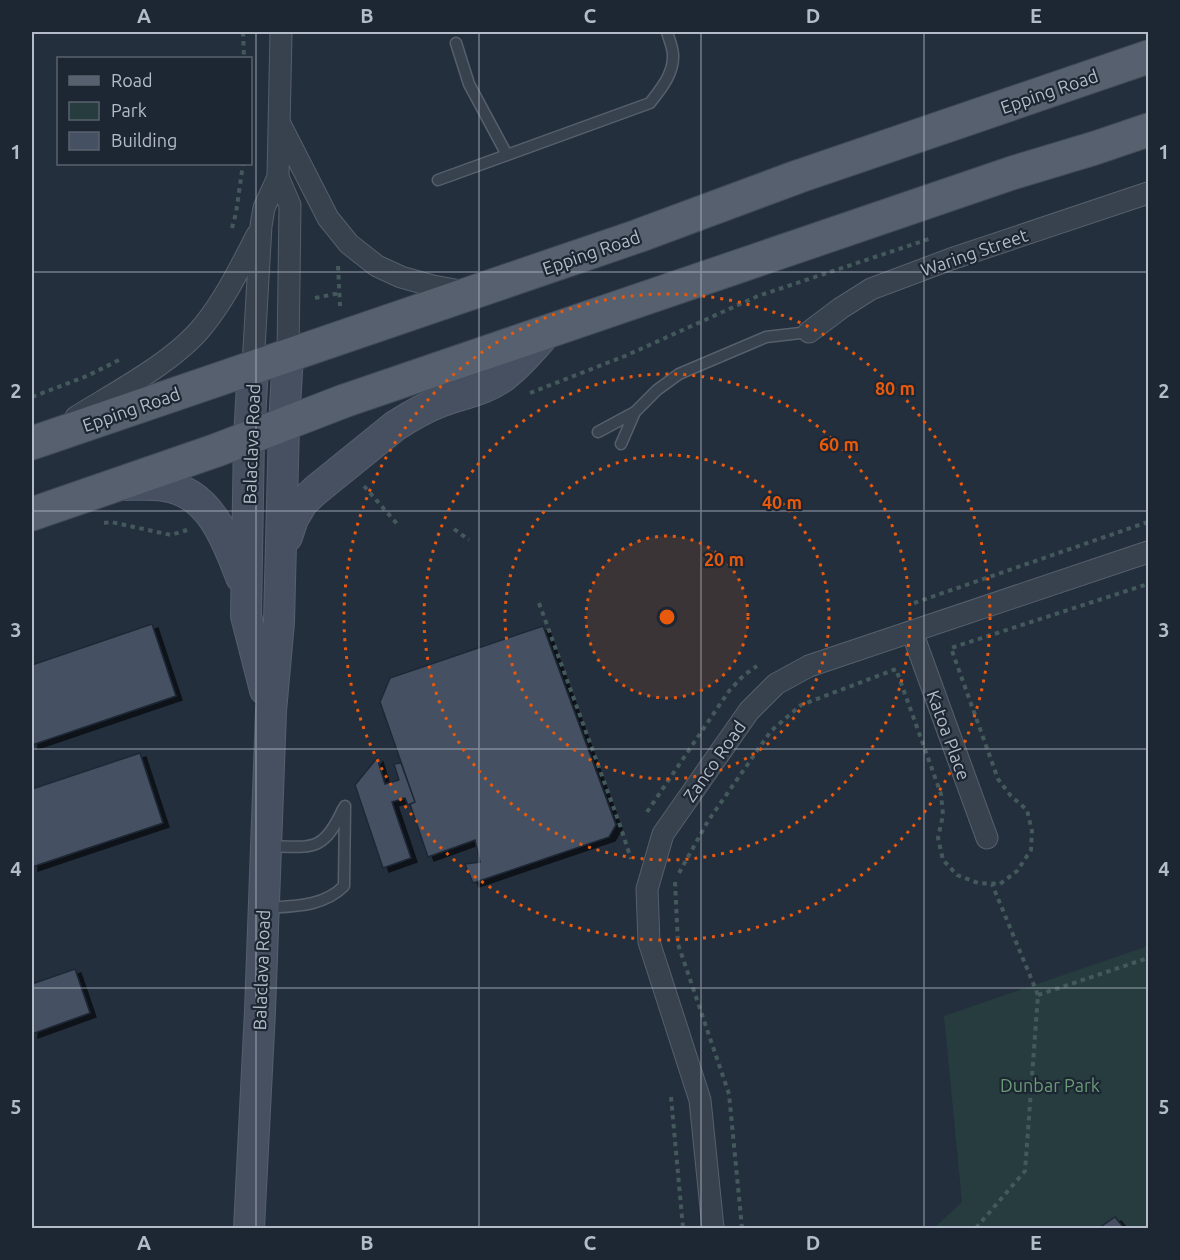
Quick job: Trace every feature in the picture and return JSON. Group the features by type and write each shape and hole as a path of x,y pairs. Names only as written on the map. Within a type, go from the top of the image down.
{"main road":[{"name":"Epping Road","path":"36,441 473,293 638,236 797,177 1149,57"},
{"path":"32,514 249,438 351,399 1012,172 1149,130"},
{"path":"281,553 293,519 303,502 316,490 409,417 438,403 475,391 502,377 527,355 546,333"},
{"name":"Balaclava Road","path":"249,1228 271,711 279,622 288,354"},
{"name":"Balaclava Road","path":"254,366 249,438 246,616 271,711"},
{"path":"118,484 166,486 191,496 208,512 221,529 246,588"}],"street":[{"name":"Balaclava Road","path":"254,366 261,226 264,208 278,177 281,32"},
{"path":"279,122 328,218 349,244 377,266 401,277 433,286 473,293"},
{"name":"Balaclava Road","path":"278,177 290,205 288,354"},
{"name":"Waring Street","path":"809,332 871,289 951,259 1149,193"},
{"path":"36,441 147,373 195,335 214,312 261,226"},
{"name":"Zanco Road","path":"713,1228 700,1100 649,942 646,889 663,834 749,711 776,684 808,666 1149,552"},
{"name":"Katoa Place","path":"912,632 987,838"}],"lane":[{"path":"438,180 650,103 663,87 671,69 673,56 667,32"},
{"path":"456,43 470,84 507,155"},
{"path":"598,432 635,412 657,390 679,374 766,337 809,332"},
{"path":"621,444 635,412"},
{"path":"264,908 320,902 334,896 344,886 345,806 325,840 307,847 267,846"}],"path":[{"path":"243,32 244,57"},
{"path":"231,232 243,165"},
{"path":"338,256 340,310"},
{"path":"315,298 340,293"},
{"path":"528,393 625,356 758,296"},
{"path":"32,397 87,376 125,357"},
{"path":"360,482 399,526"},
{"path":"100,524 111,522 171,535 184,533 191,526"},
{"path":"904,606 1149,522"},
{"path":"454,529 469,540"},
{"path":"742,1228 729,1094 678,944 675,880 708,821 771,731 801,705 896,669 941,794 943,815 938,838 943,860 957,875 978,884 1000,884 1017,870 1031,850 1032,831 1027,810 1011,796 998,779 951,648 1149,584"},
{"path":"539,603 634,868 636,858"},
{"path":"646,819 648,809 729,691 744,675 762,663"},
{"path":"976,1228 1024,1171 1038,995 992,884"},
{"path":"1038,995 1149,958"},
{"path":"668,1088 672,1099 683,1228"}],"green space":[{"name":"Dunbar Park","path":"1148,946 1148,1228 934,1228 962,1202 944,1016"}],"building":[{"path":"152,624 176,696 32,745 32,665"},
{"path":"543,626 616,825 609,837 473,883 465,864 480,862 475,840 428,857 410,804 415,802 380,702 390,678"},
{"path":"140,753 163,823 32,867 32,789"},
{"path":"377,758 385,784 399,780 394,764 401,763 415,802 408,805 405,798 392,802 411,858 383,868 355,785"},
{"path":"75,969 90,1013 32,1034 32,984"},
{"path":"1115,1217 1124,1228 1099,1228"}]}
